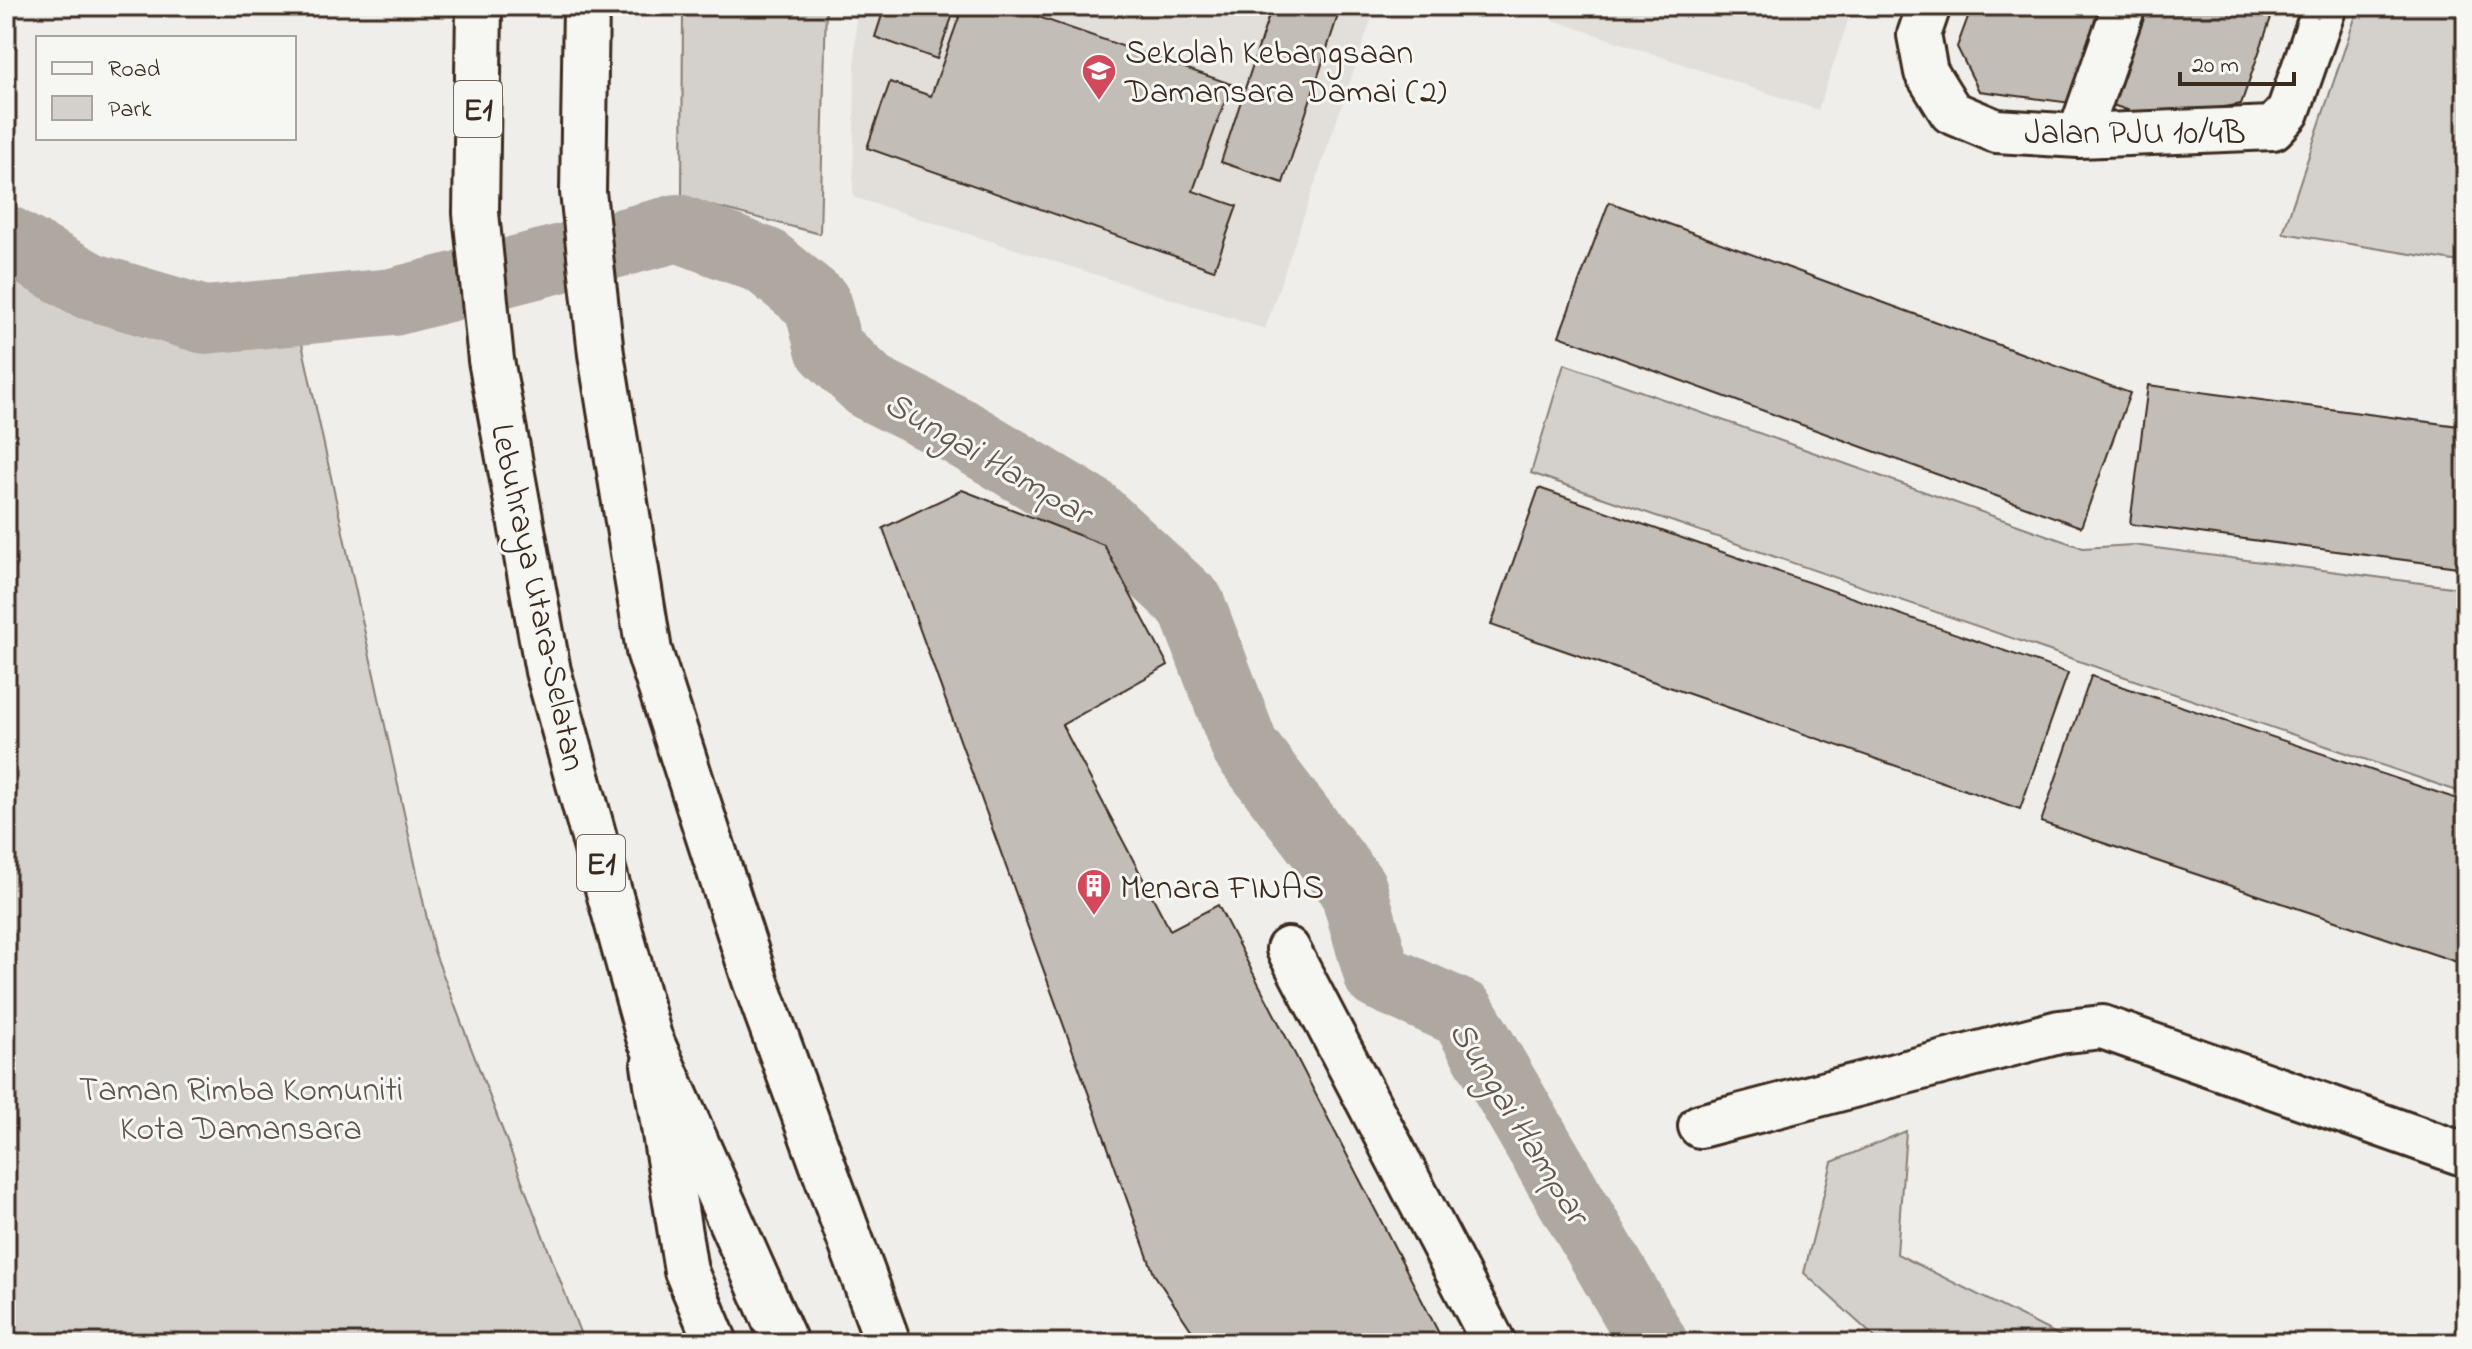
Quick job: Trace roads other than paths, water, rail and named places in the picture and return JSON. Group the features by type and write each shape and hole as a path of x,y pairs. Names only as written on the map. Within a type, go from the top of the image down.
{"highway":[{"name":"Lebuhraya Utara–Selatan","path":"479,6 476,213 491,360 548,671 649,1037 785,1343"},
{"path":"586,6 583,192 601,354 649,651 755,980 888,1343"}],"street":[{"path":"2079,136 2124,6"},
{"name":"Jalan PJU 10/4B","path":"1924,20 1926,72 1951,112 1996,131 2079,136 2273,128 2288,112 2325,6"},
{"path":"1288,949 1494,1343"},
{"path":"1700,1126 2059,1032 2102,1027 2466,1155"},
{"path":"649,1037 686,1271 716,1343"}],"waterway":[{"name":"Sungai Hampar","path":"6,239 90,286 205,320 393,302 678,228 765,261 817,303 829,348 870,387 958,431 1090,510 1191,604 1245,747 1353,888 1378,976 1463,1014 1654,1343"}],"place":[{"name":"Sekolah Kebangsaan Damansara Damai (2)","path":"1099,102"},
{"name":"Menara FINAS","path":"1094,917"}],"park label":[{"name":"Taman Rimba Komuniti Kota Damansara","path":"241,1108"}]}
